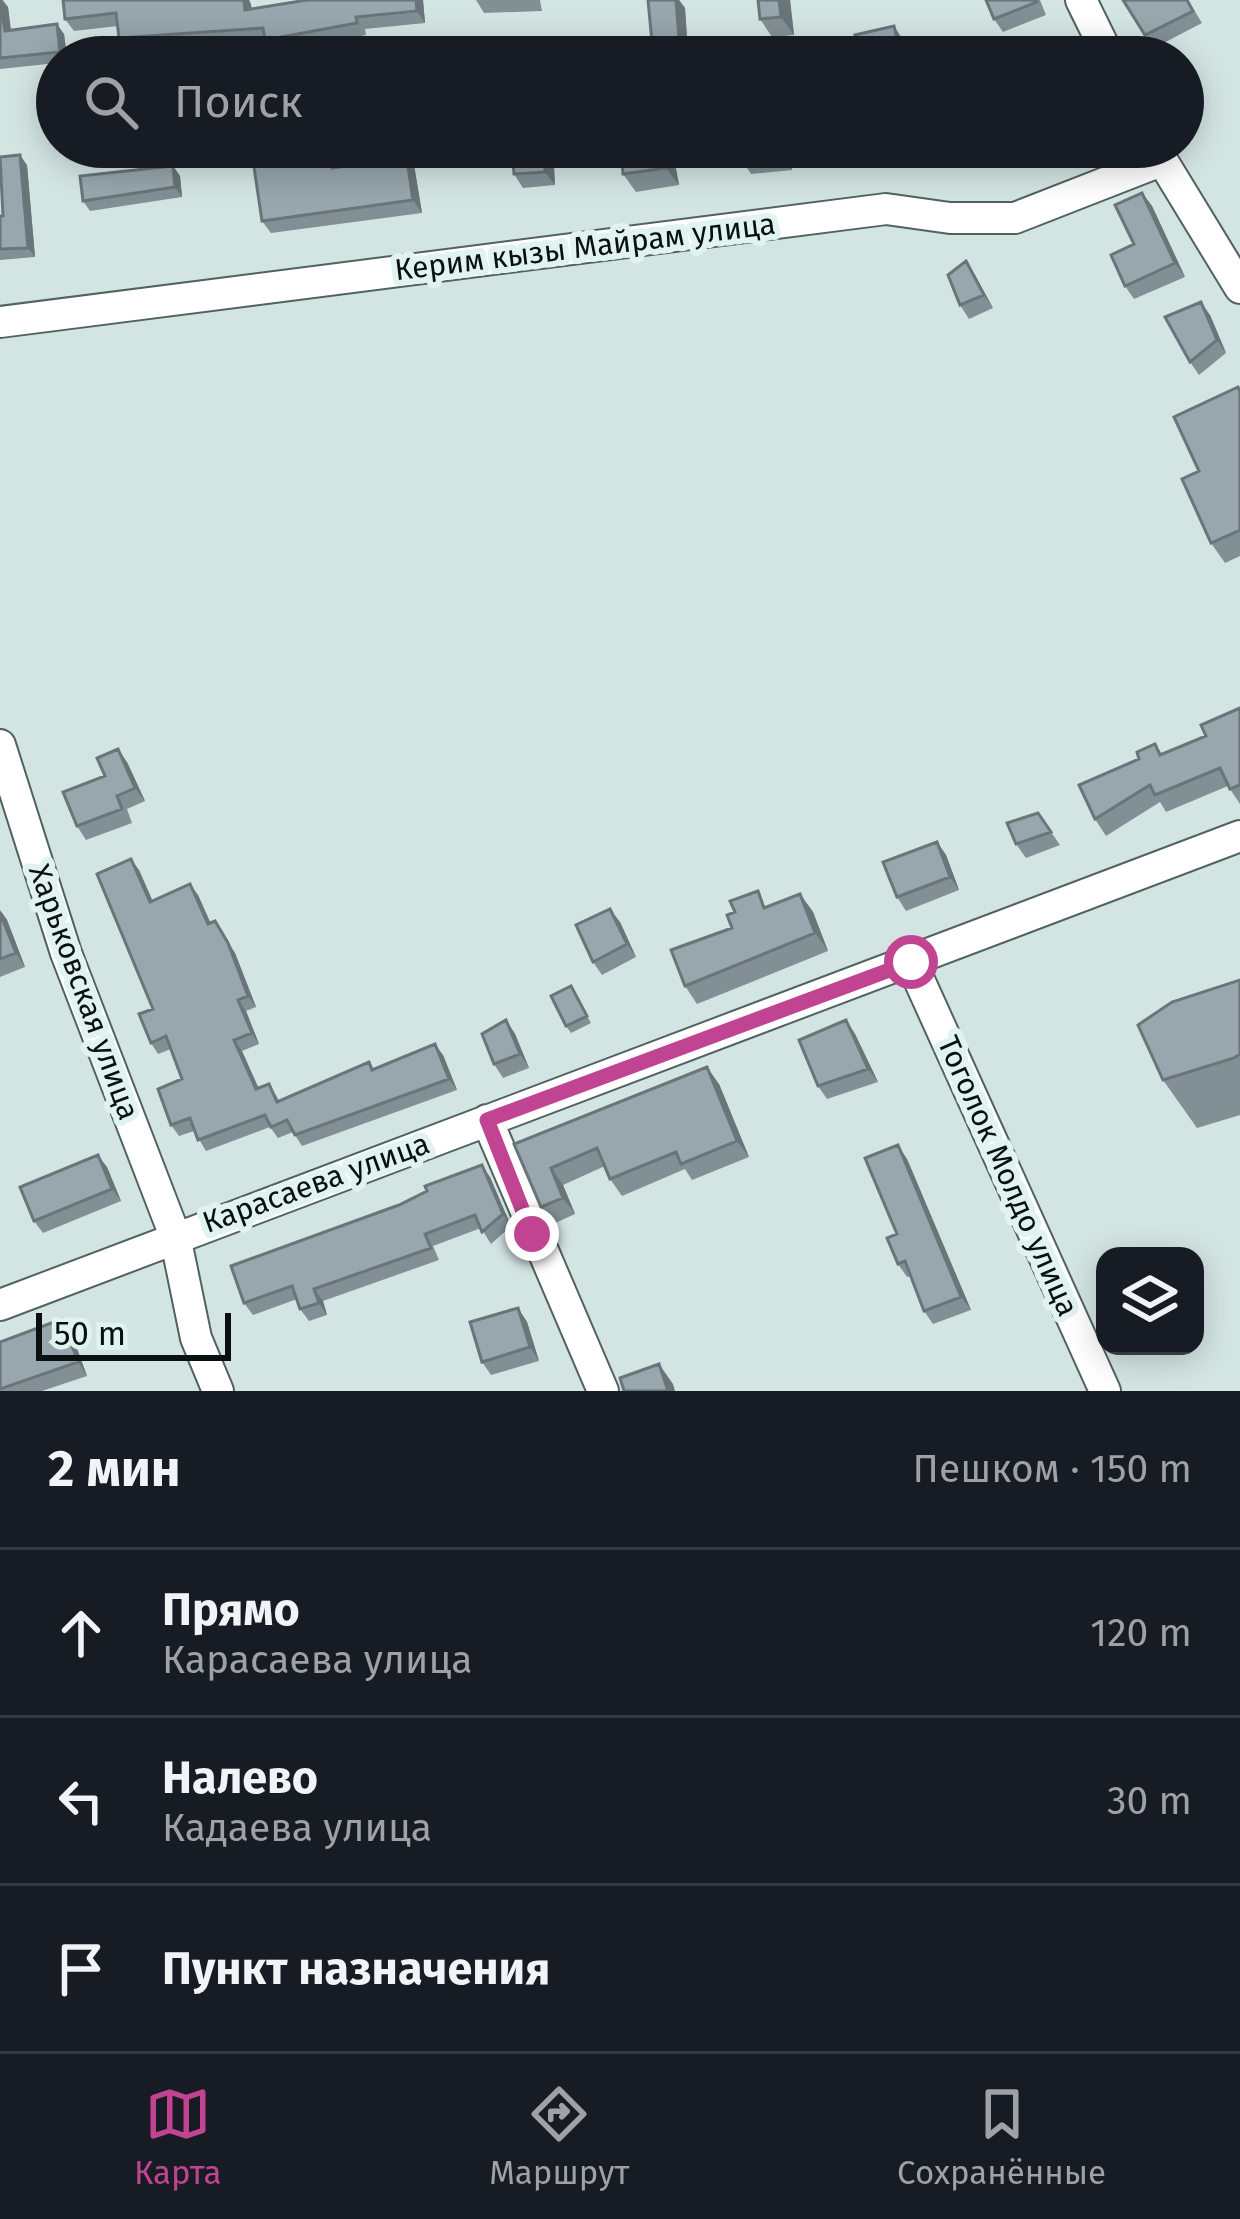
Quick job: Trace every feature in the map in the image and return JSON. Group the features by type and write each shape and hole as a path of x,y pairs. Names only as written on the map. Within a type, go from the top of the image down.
{"street":[{"path":"1081,0 1099,36"},
{"name":"Керим кызы Майрам улица","path":"0,322 886,209 950,218 1015,218 1127,168"},
{"path":"1167,168 1238,278"},
{"name":"Харьковская улица","path":"0,745 65,952 175,1236 196,1338 218,1391"},
{"name":"Карасаева улица","path":"0,1305 1240,836"},
{"name":"Тоголок Молдо улица","path":"911,962 1105,1391"},
{"path":"487,1120 603,1391"}],"building":[{"path":"0,0 5,31 57,24 58,36 36,36 36,54 0,58"},
{"path":"63,0 244,0 245,10 307,0 416,0 417,11 356,17 357,23 287,36 264,36 263,28 119,36 116,13 65,19"},
{"path":"648,0 676,0 679,36 651,36"},
{"path":"758,0 779,0 781,17 760,19"},
{"path":"986,0 1036,0 1037,2 994,19"},
{"path":"1123,0 1187,0 1193,11 1145,35"},
{"path":"894,26 896,36 855,36"},
{"path":"20,155 28,248 0,249 0,157"},
{"path":"173,168 175,187 83,201 80,176"},
{"path":"254,168 408,168 413,200 262,221"},
{"path":"514,168 545,168 545,172 514,174"},
{"path":"623,168 666,168 623,174"},
{"path":"1142,193 1175,263 1125,286 1111,255 1134,244 1115,205"},
{"path":"966,261 984,295 960,305 948,275"},
{"path":"1201,302 1217,340 1190,362 1165,317"},
{"path":"1238,387 1240,530 1211,543 1182,479 1199,471 1174,417"},
{"path":"1240,708 1240,785 1230,789 1220,768 1155,795 1150,785 1095,819 1079,785 1139,759 1137,752 1155,744 1160,755 1206,736 1201,725"},
{"path":"118,749 135,788 117,796 122,809 77,826 63,792 105,776 97,758"},
{"path":"1038,813 1051,832 1016,844 1007,823"},
{"path":"937,842 950,877 897,897 883,862"},
{"path":"131,859 150,902 190,884 208,924 215,921 228,943 248,996 238,1000 252,1033 234,1040 256,1089 269,1084 277,1102 369,1062 372,1070 435,1044 449,1079 295,1135 287,1120 271,1127 265,1115 198,1140 190,1118 171,1125 158,1089 182,1079 166,1036 151,1043 139,1014 153,1009 97,874"},
{"path":"758,891 764,908 800,894 815,933 685,986 671,950 732,928 727,915 735,912 730,901"},
{"path":"610,909 627,944 593,962 576,925"},
{"path":"0,913 16,953 0,959"},
{"path":"1240,980 1240,1054 1163,1080 1138,1025 1172,1002"},
{"path":"571,986 587,1016 566,1026 551,996"},
{"path":"506,1020 520,1054 494,1064 482,1034"},
{"path":"846,1020 868,1069 818,1086 799,1040"},
{"path":"707,1067 737,1141 681,1164 676,1152 610,1179 597,1148 551,1168 563,1198 541,1207 514,1144"},
{"path":"898,1145 961,1297 924,1311 905,1261 898,1264 887,1238 897,1234 865,1158"},
{"path":"98,1155 112,1189 34,1221 20,1187"},
{"path":"482,1165 503,1214 482,1232 475,1215 425,1234 431,1248 314,1289 319,1303 300,1309 292,1286 244,1303 231,1266 399,1205 427,1191 425,1186"},
{"path":"518,1308 530,1347 482,1362 470,1322"},
{"path":"62,1319 78,1362 0,1389 0,1342"},
{"path":"659,1364 668,1391 624,1391 620,1378"}],"route":[{"path":"532,1234 487,1120 911,962"}]}
